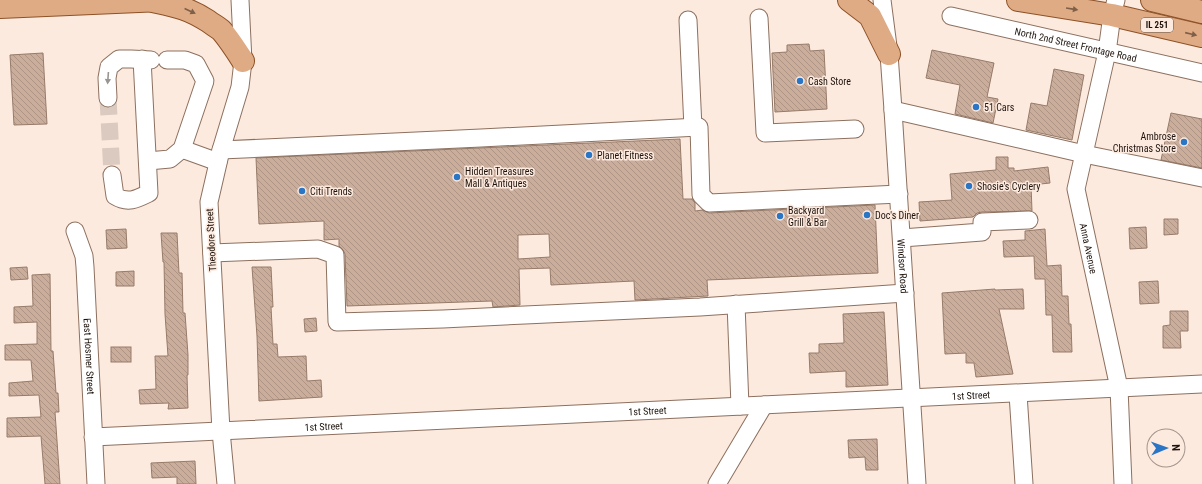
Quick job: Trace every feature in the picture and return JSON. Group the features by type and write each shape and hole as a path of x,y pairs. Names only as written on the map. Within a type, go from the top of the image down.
{"main road":[{"path":"9,5 157,0 191,11 220,29 243,61"},
{"path":"849,0 870,16 889,54"},
{"name":"IL 251","path":"1018,0 1114,7 1202,36"},
{"name":"IL 251","path":"1152,0 1202,12"}],"street":[{"name":"Theodore Street","path":"226,484 221,431 209,202 220,156 240,86 243,61 240,0"},
{"name":"Windsor Road","path":"882,0 894,110 917,484"},
{"name":"Anna Avenue","path":"1114,7 1107,52 1076,188 1119,388 1123,484"},
{"name":"North 2nd Street Frontage Road","path":"950,16 1202,73"},
{"path":"759,18 765,133 855,128"},
{"path":"688,20 693,128"},
{"path":"108,98 107,78 109,67 119,59 185,60 196,64 205,81 182,149 170,159 148,161"},
{"path":"112,175 115,196 122,200 137,200 149,193 148,161 154,60"},
{"path":"894,110 1084,154 1202,178"},
{"path":"182,149 220,156 488,138 699,127 701,195 709,202 899,194"},
{"path":"902,238 982,232 982,222 1029,220"},
{"name":"East Hosmer Street","path":"75,231 84,256 85,267 96,484"},
{"path":"212,253 318,249 335,255 337,322 443,319 700,307 905,293"},
{"path":"736,304 740,406"},
{"name":"1st Street","path":"93,437 1018,394 1202,384"},
{"path":"1018,394 1024,484"},
{"path":"716,484 764,405"}],"building":[{"name":"Cash Store","path":"809,44 810,51 824,50 827,109 775,112 772,53 787,52 787,45"},
{"path":"932,50 994,63 987,97 998,99 993,123 955,114 960,85 926,78"},
{"path":"43,53 47,124 14,125 10,55"},
{"path":"1054,69 1084,75 1072,140 1026,130 1031,103 1047,106"},
{"name":"Ambrose Christmas Store","path":"1171,113 1202,119 1202,168 1161,160"},
{"path":"680,139 683,199 693,199 695,203 695,211 703,210 709,213 875,205 878,273 707,280 708,296 635,300 634,281 551,285 550,268 519,269 520,305 493,307 492,301 347,306 345,254 339,246 339,239 324,240 324,221 259,224 256,158","holes":["549,234 550,257 518,259 518,235"]},
{"path":"996,157 1008,157 1008,168 1014,168 1014,171 1048,167 1050,183 1031,185 1032,211 982,212 977,213 973,217 920,221 919,202 952,200 950,174 996,170"},
{"path":"1164,219 1178,219 1178,234 1164,235"},
{"path":"1146,227 1147,248 1130,249 1129,228"},
{"path":"126,229 127,248 107,249 106,230"},
{"path":"1045,229 1047,266 1061,265 1062,296 1068,296 1072,352 1053,352 1052,315 1046,315 1045,279 1035,279 1034,256 1004,257 1003,241 1025,240 1025,231"},
{"path":"161,233 177,233 179,273 182,273 183,313 185,313 188,355 188,408 168,409 169,403 140,404 139,390 156,389 155,356 168,356 165,314 164,262"},
{"path":"27,267 28,279 11,280 10,268"},
{"path":"252,267 271,267 273,344 277,344 278,357 306,356 307,381 321,380 322,397 259,401 257,336"},
{"path":"134,271 134,286 116,286 116,272"},
{"path":"50,274 51,351 53,351 56,393 58,393 59,412 55,412 60,484 45,484 41,436 7,437 7,418 41,417 39,395 9,396 9,383 33,381 31,360 5,360 5,345 37,344 37,322 14,323 14,307 33,306 32,275"},
{"path":"1158,281 1159,303 1140,304 1139,282"},
{"path":"995,289 1023,289 1024,309 999,309 1013,374 976,377 974,363 966,363 966,353 945,354 942,293"},
{"path":"1170,311 1188,311 1188,331 1180,331 1181,348 1163,348 1163,326 1170,325"},
{"path":"884,312 888,385 846,387 846,371 810,373 809,353 819,353 819,344 844,343 843,314"},
{"path":"316,318 317,331 305,332 304,319"},
{"path":"111,347 131,347 131,362 111,362"},
{"path":"877,439 878,470 866,470 865,457 849,458 848,440"},
{"path":"195,461 196,484 177,484 177,477 152,478 151,463"}],"tunnel":[{"path":"108,98 112,175"}],"place":[{"name":"Cash Store","path":"800,81"},
{"name":"51 Cars","path":"976,107"},
{"name":"Ambrose Christmas Store","path":"1184,142"},
{"name":"Planet Fitness","path":"589,155"},
{"name":"Hidden Treasures Mall & Antiques","path":"457,177"},
{"name":"Shosie's Cyclery","path":"969,186"},
{"name":"Citi Trends","path":"302,191"},
{"name":"Doc's Diner","path":"867,215"},
{"name":"Backyard Grill & Bar","path":"780,216"}]}
